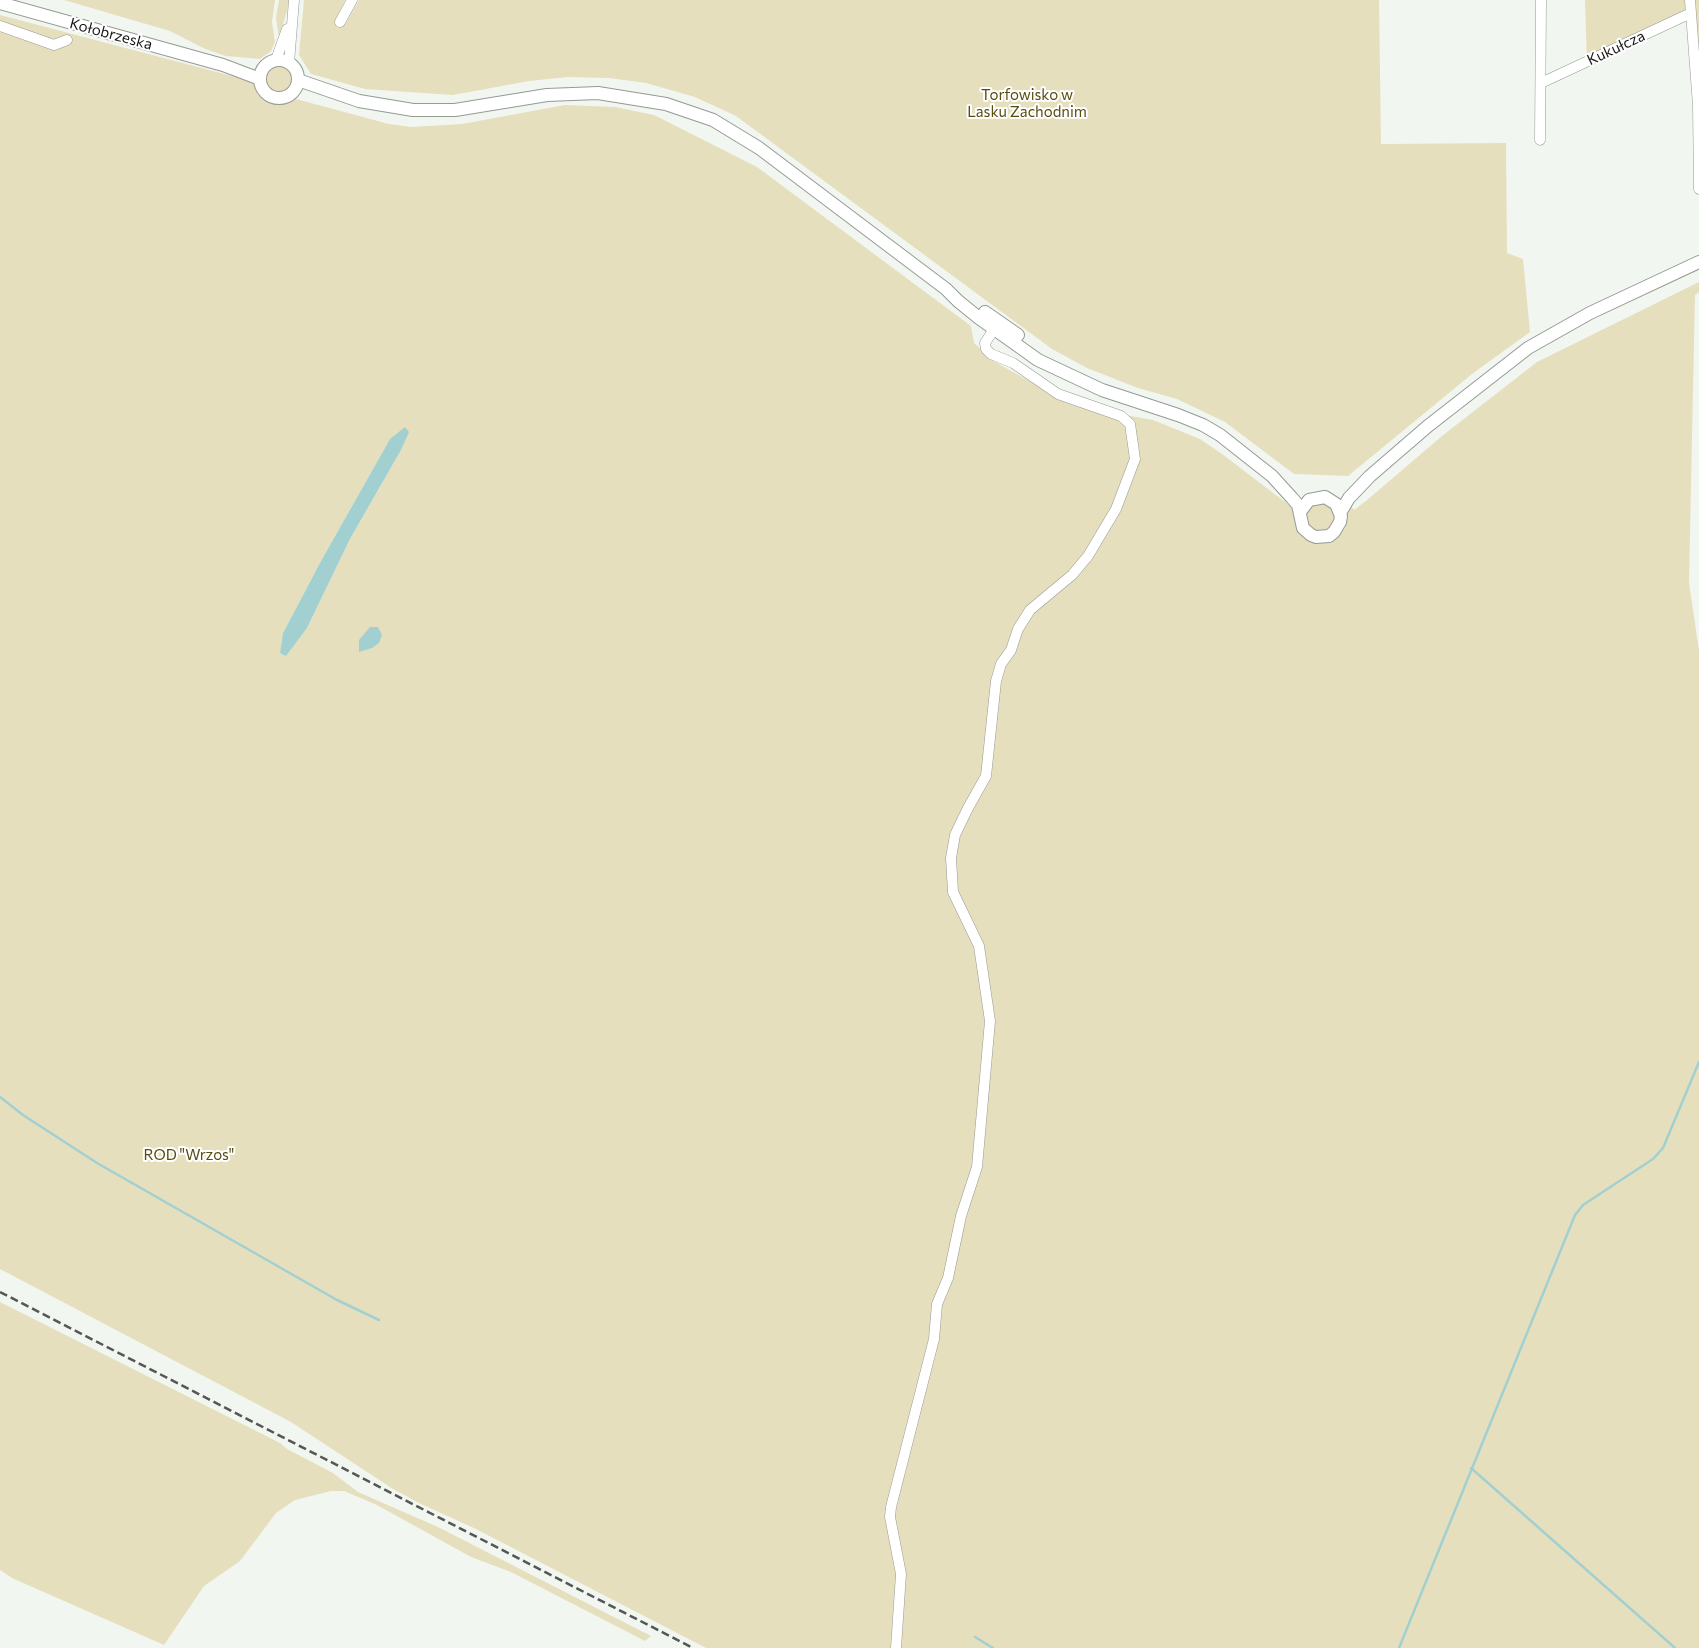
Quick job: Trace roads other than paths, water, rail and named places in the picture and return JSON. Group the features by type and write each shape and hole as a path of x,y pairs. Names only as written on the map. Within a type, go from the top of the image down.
{"main road":[{"name":"Kołobrzeska","path":"0,3 262,74"},
{"path":"282,62 297,72 296,85 286,97 276,98 267,93 262,74 282,62"},
{"path":"296,85 381,106 434,111 476,108 547,95 598,93 645,99 689,111 713,120 759,148 946,289 960,295 1038,360 1085,383 1123,398 1203,425 1238,447 1272,476 1292,498 1300,512 1303,528 1316,537 1323,537 1334,532 1340,522 1340,513 1349,498 1370,476 1428,426 1528,348 1590,313 1699,262"},
{"path":"1272,476 1306,496 1313,498 1324,497 1332,500 1340,513"},
{"path":"1332,500 1370,476"},
{"path":"1300,512 1304,505 1313,498"}],"street":[{"path":"282,62 294,0"},
{"path":"340,22 352,0"},
{"path":"1540,140 1541,0"},
{"path":"1690,0 1698,106 1699,189"},
{"name":"Kukułcza","path":"1541,83 1691,13"},
{"path":"0,26 54,45 67,40"},
{"path":"896,1648 901,1574 890,1517 891,1508 934,1339 937,1304 948,1278 961,1216 977,1167 990,1021 979,946 953,892 951,858 955,835 986,776 996,681 1001,664 1011,650 1018,629 1030,610 1072,575 1088,556 1116,509 1135,459 1130,424 1120,416 1058,394 1013,363 986,350 985,343 996,325"}],"water":[{"path":"405,427 409,432 401,450 350,539 307,628 286,656 280,653 283,633 321,561 390,439"},
{"path":"370,627 378,627 382,635 379,643 372,648 359,652 359,640"}],"waterway":[{"path":"1399,1648 1575,1215 1583,1205 1653,1159 1663,1148 1699,1062"},
{"path":"0,1097 23,1115 97,1163 337,1300 379,1320"},
{"path":"1471,1468 1675,1648"},
{"path":"975,1637 993,1648"}],"railway":[{"path":"0,1292 693,1648"}],"park label":[{"name":"Torfowisko w Lasku Zachodnim","path":"1027,104"},
{"name":"ROD \"Wrzos\"","path":"189,1155"}]}
